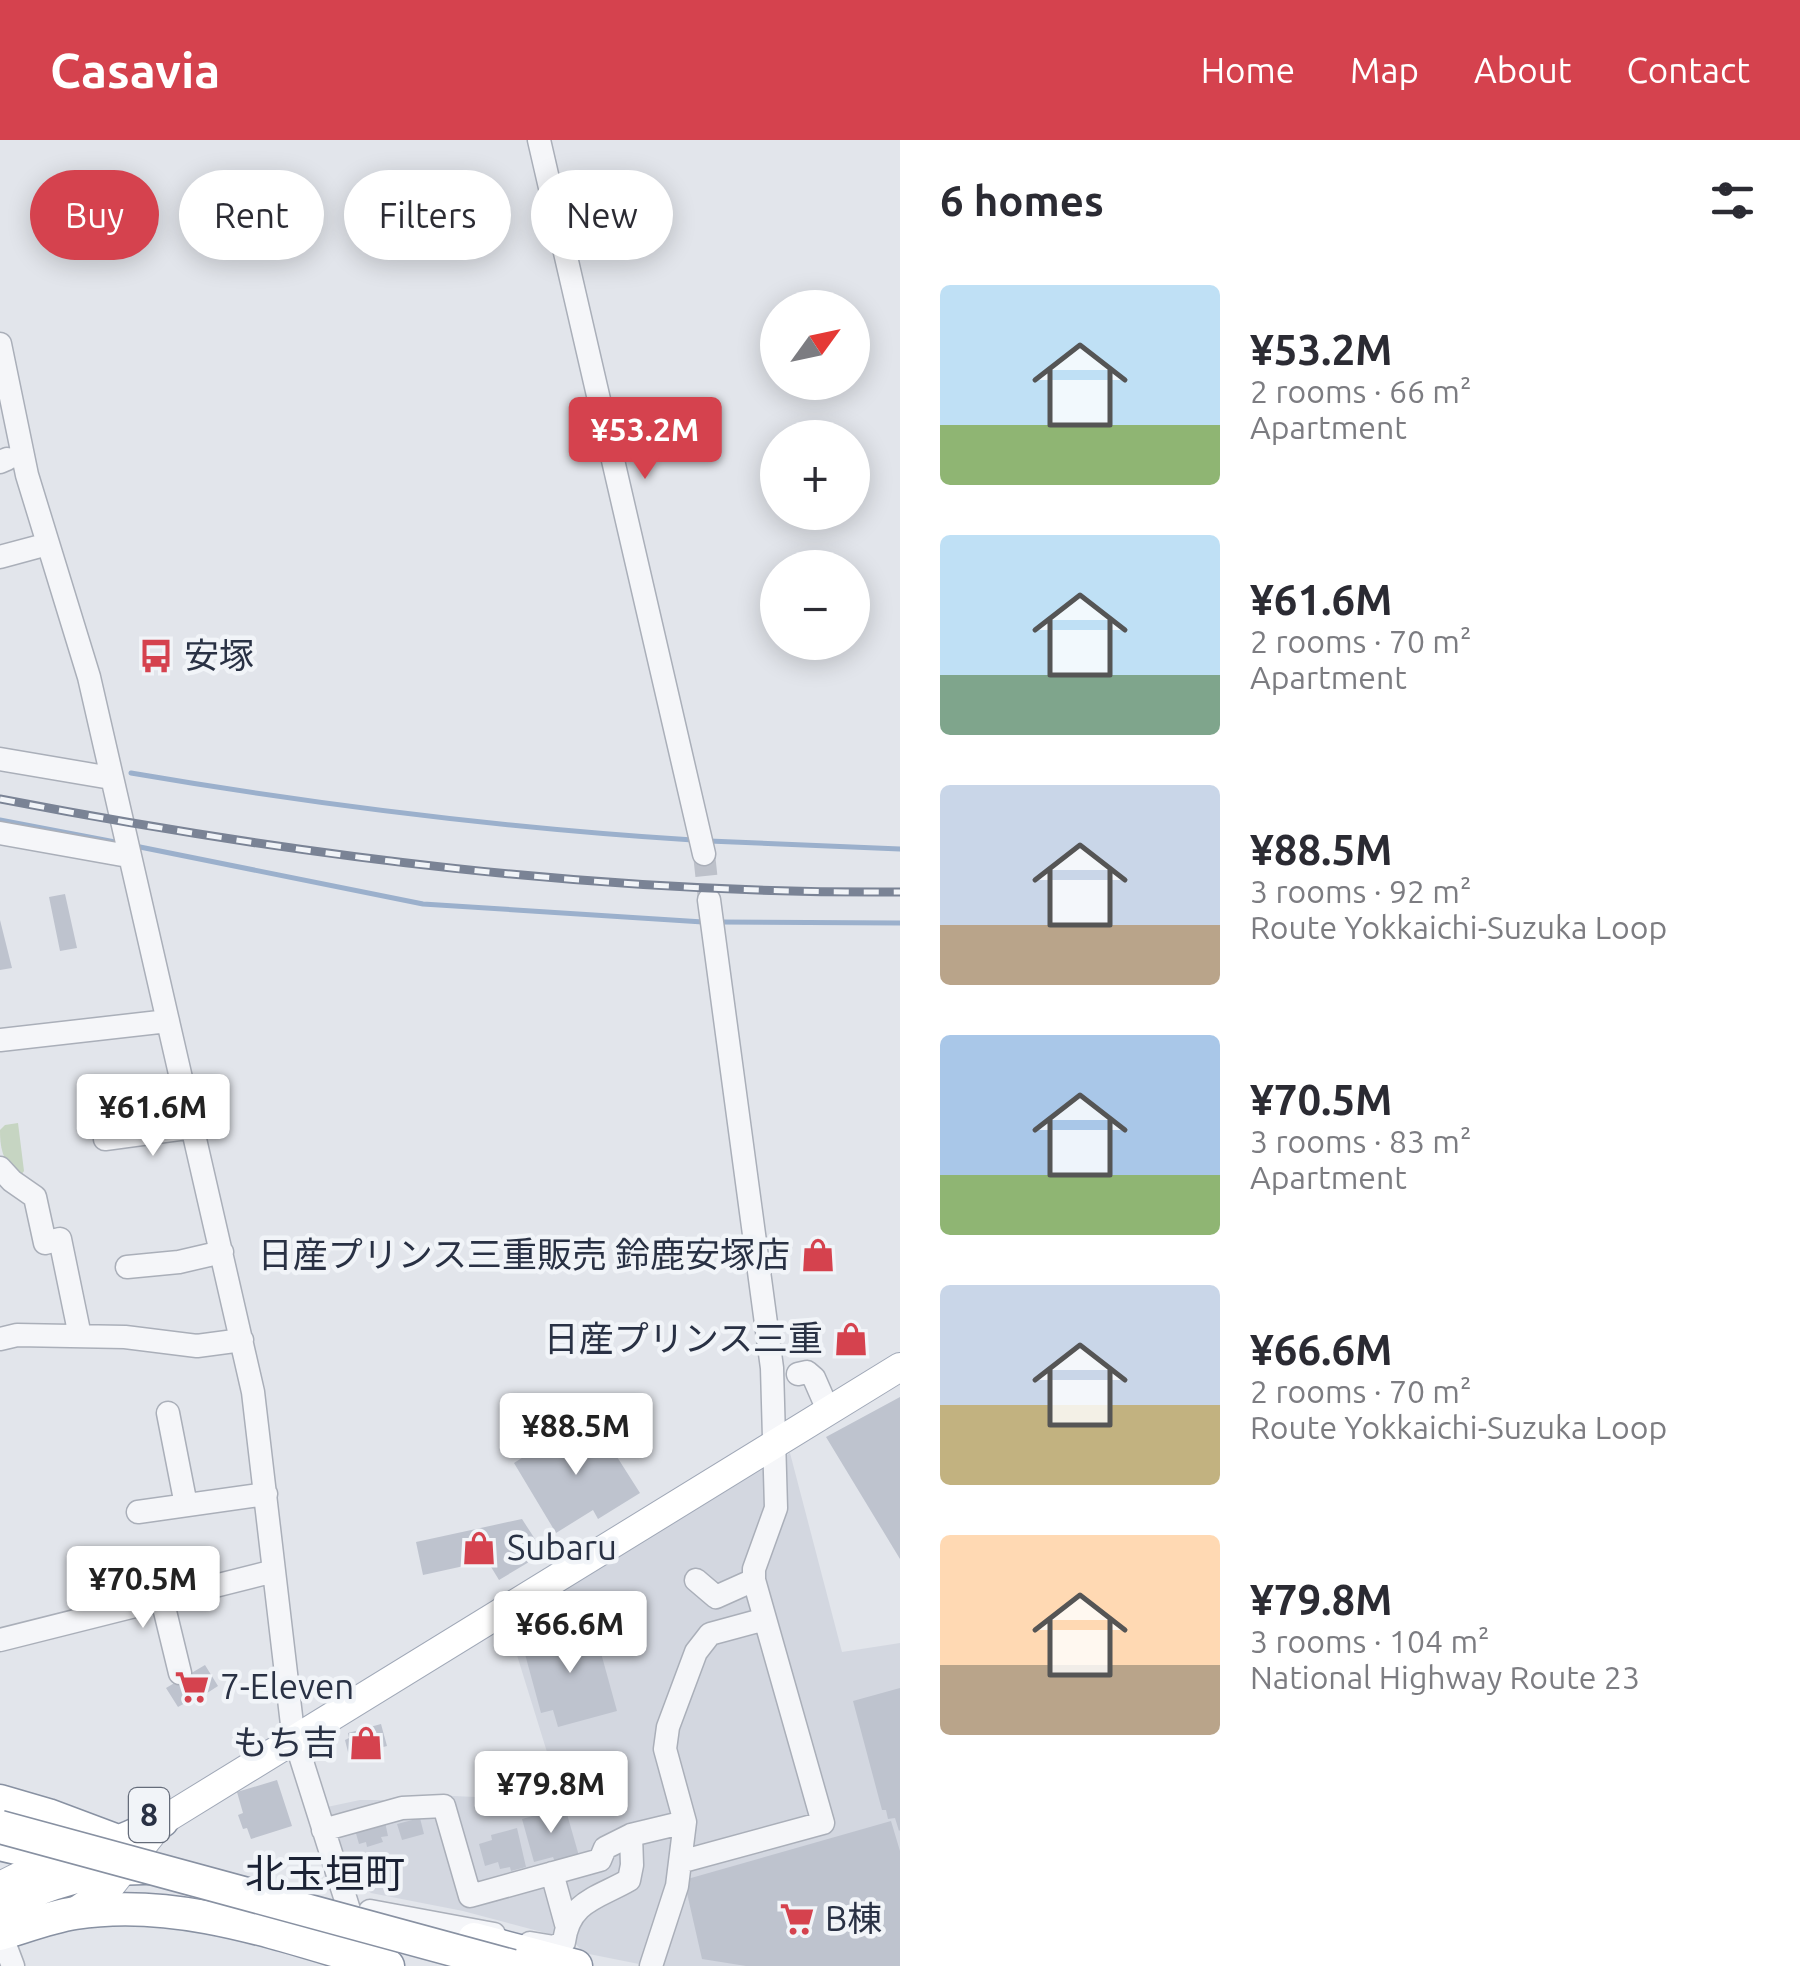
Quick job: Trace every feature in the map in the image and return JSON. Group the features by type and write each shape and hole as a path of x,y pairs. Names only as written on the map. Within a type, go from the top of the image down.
{"highway":[{"path":"0,1802 124,1849 576,1966"},
{"path":"0,1906 64,1880 124,1849 162,1822"},
{"path":"0,1828 512,1966"},
{"path":"0,1841 34,1854 124,1849"},
{"path":"0,1841 466,1966"},
{"path":"0,1934 72,1914 148,1910 203,1918 374,1964"}],"main road":[{"name":"8","path":"162,1822 900,1367"},
{"name":"8","path":"72,1914 98,1898 124,1849 164,1807 302,1733"},
{"path":"0,1886 64,1854"}],"street":[{"path":"539,140 702,845"},
{"path":"0,344 27,476 89,676 242,1340 253,1392 274,1571 322,1830 358,1909 374,1964"},
{"path":"0,557 48,544"},
{"path":"0,759 111,778"},
{"path":"0,833 126,848"},
{"path":"680,1862 822,1823 754,1580 754,1568 776,1508 772,1368 710,914"},
{"path":"0,1040 168,1021"},
{"path":"106,1139 194,1127"},
{"path":"0,1168 12,1182 35,1196 45,1243 60,1240 80,1336"},
{"path":"127,1267 179,1262 222,1252"},
{"path":"0,1339 17,1335 124,1337 198,1346 242,1340"},
{"path":"798,1374 808,1372 814,1378 828,1410"},
{"path":"168,1413 186,1505"},
{"path":"138,1512 266,1494"},
{"path":"0,1640 274,1571"},
{"path":"696,1580 716,1597 754,1580"},
{"path":"162,1599 180,1674"},
{"path":"651,1966 677,1886 684,1822 664,1741 696,1652 710,1634 766,1619"},
{"path":"322,1830 402,1808 444,1806 470,1896 600,1860 605,1848 631,1834 684,1822"},
{"path":"566,1924 574,1912 593,1898 629,1880 631,1834"},
{"path":"358,1909 554,1947 564,1942 566,1924 552,1874"},
{"path":"0,1934 13,1966"}],"shaded area":[{"path":"790,1453 842,1652 900,1643 900,1966 649,1966 584,1953 572,1940 463,1911 371,1893 347,1873 327,1807 360,1800 403,1800 430,1795 541,1800 560,1794 507,1623"}],"green space":[{"path":"18,1123 24,1171 19,1178 4,1156 0,1130"}],"building":[{"path":"65,894 77,948 60,951 49,897"},
{"path":"0,920 12,968 0,970"},
{"path":"900,1397 900,1559 826,1437"},
{"path":"580,1421 595,1445 605,1438 640,1493 598,1519 593,1510 556,1533 514,1463"},
{"name":"Subaru","path":"522,1519 544,1553 499,1580 485,1557 481,1557 482,1562 423,1575 416,1542"},
{"path":"593,1624 617,1711 558,1727 553,1710 541,1713 522,1643"},
{"name":"7-Eleven","path":"205,1665 218,1686 187,1706 185,1703 178,1707 166,1688"},
{"path":"900,1688 899,1831 895,1818 888,1819 886,1810 882,1810 853,1701"},
{"name":"もち吉","path":"381,1724 387,1746 349,1756 345,1740 348,1733"},
{"path":"277,1780 292,1826 251,1839 238,1815 243,1813 237,1792"},
{"path":"565,1807 579,1856 534,1862 522,1819"},
{"path":"420,1818 424,1834 402,1840 397,1824"},
{"name":"B棟","path":"891,1821 900,1851 900,1966 746,1966 702,1959 684,1880"},
{"path":"385,1822 388,1836 381,1837 383,1842 367,1847 366,1842 359,1844 355,1830"},
{"path":"517,1828 526,1867 511,1871 510,1867 500,1869 498,1862 485,1866 479,1844 492,1840 491,1835"}],"waterway":[{"path":"131,773 411,814 693,840"},
{"path":"0,820 115,842"},
{"path":"709,841 900,849"},
{"path":"135,846 423,904 703,922"},
{"path":"719,922 900,923"}],"tunnel":[{"path":"704,854 709,900"}],"railway":[{"path":"0,799 223,838 448,868 674,886 900,892"}],"place":[{"name":"安塚","path":"156,656"},
{"name":"日産プリンス三重販売 鈴鹿安塚店","path":"818,1255"},
{"name":"日産プリンス三重","path":"851,1339"},
{"name":"Subaru","path":"479,1548"},
{"name":"7-Eleven","path":"192,1687"},
{"name":"もち吉","path":"366,1743"},
{"name":"B棟","path":"797,1919"}],"district":[{"name":"北玉垣町","path":"325,1874"}]}
